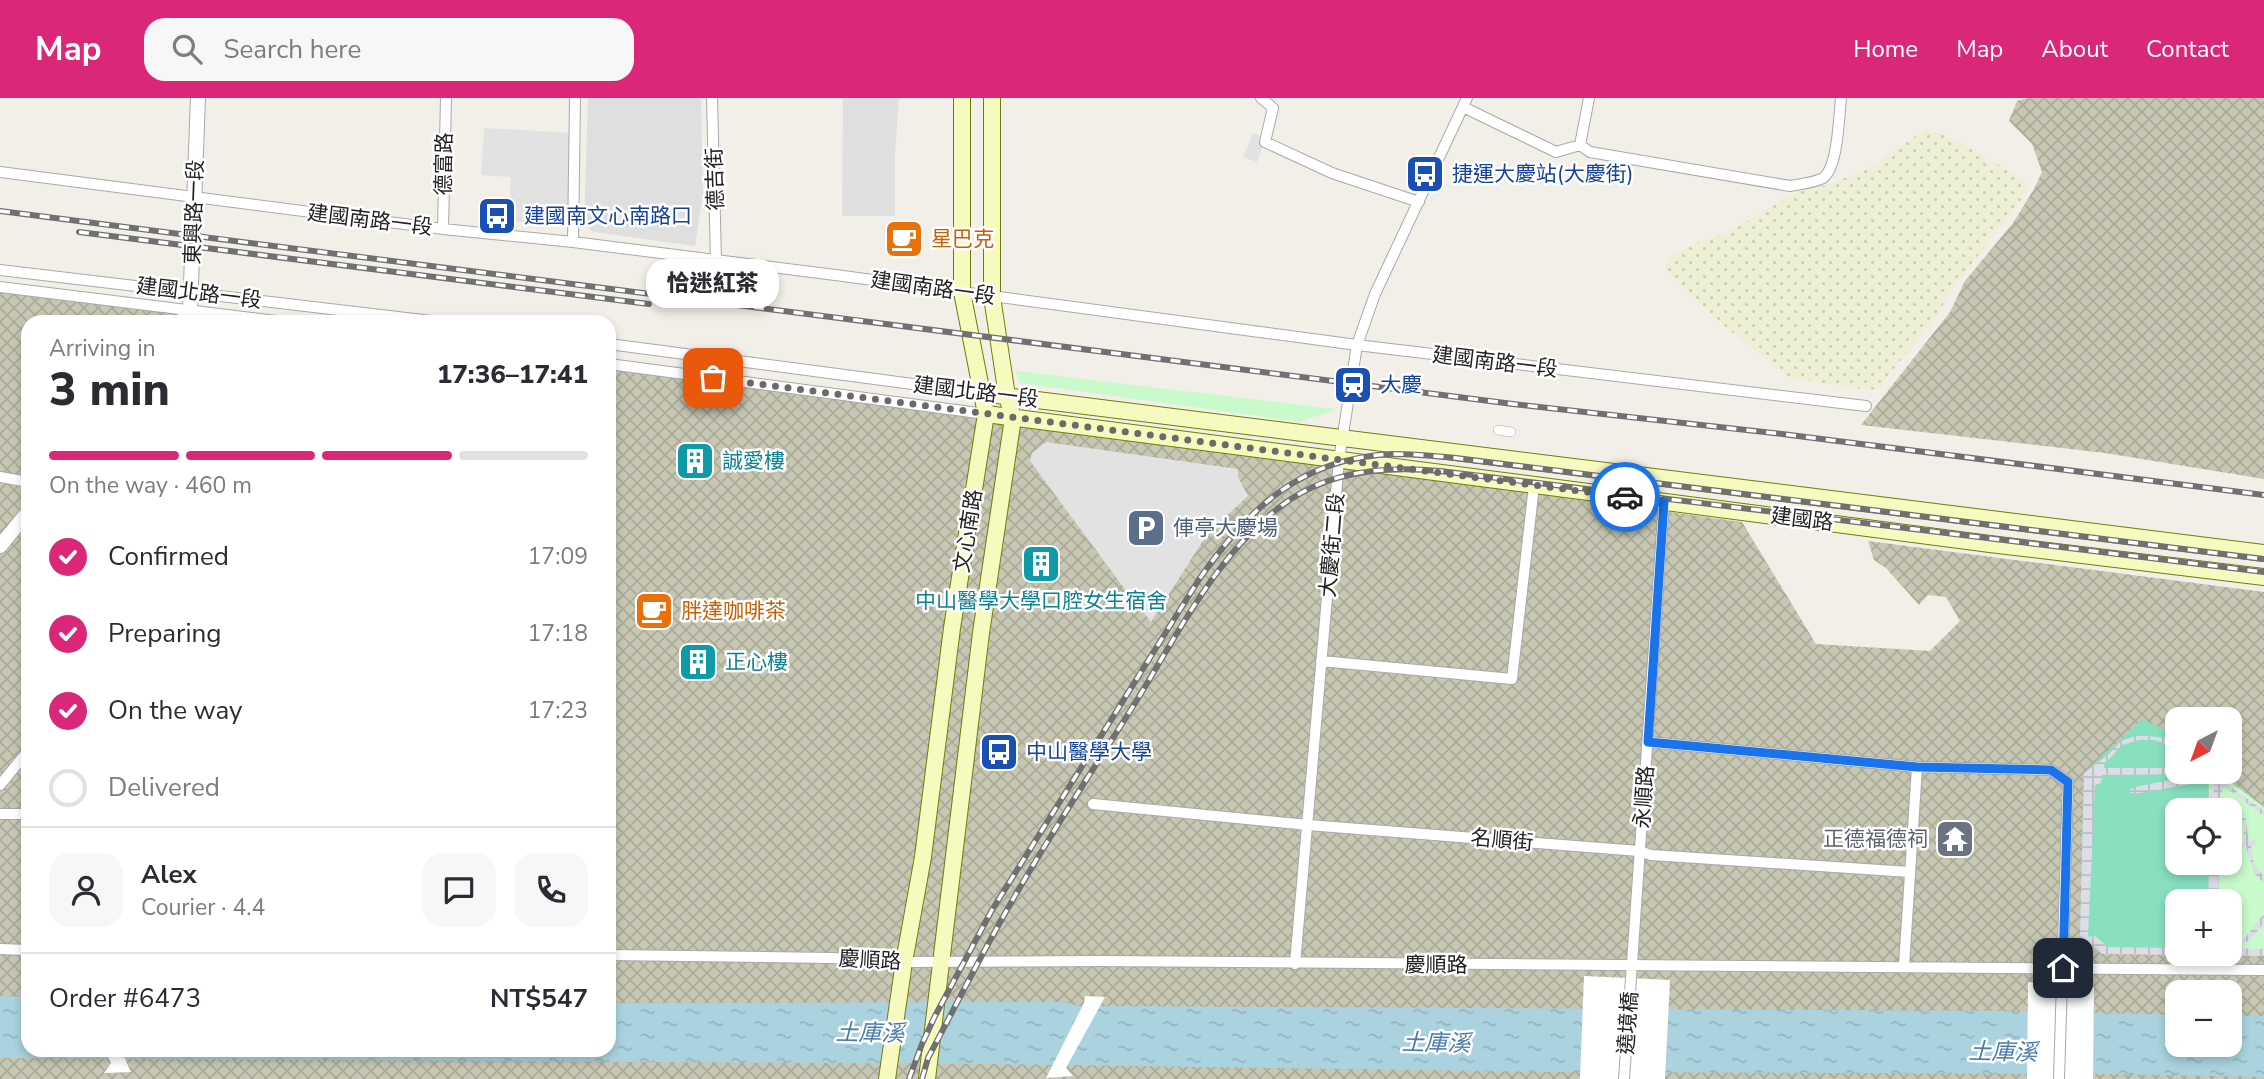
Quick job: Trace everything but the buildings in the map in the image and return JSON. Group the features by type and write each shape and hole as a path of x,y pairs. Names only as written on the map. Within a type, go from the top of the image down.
{"main road":[{"name":"文心南路","path":"887,1079 923,857 952,628 986,414 962,292 962,98"},
{"name":"文心南路","path":"926,1079 981,633 1013,418 1007,396 992,297 992,98"},
{"name":"建國北路一段","path":"981,393 1343,439"},
{"name":"建國北路一段","path":"986,414 1339,460"},
{"name":"建國路","path":"1343,439 2264,553"},
{"name":"建國路","path":"1339,460 2264,577"}],"street":[{"name":"東興路一段","path":"185,315 191,292 198,98"},
{"name":"德富路","path":"443,229 446,98"},
{"path":"573,242 575,98"},
{"name":"德吉街","path":"712,98 716,261"},
{"path":"1261,98 1273,108 1265,142 1332,173 1419,202"},
{"path":"1580,145 1589,98"},
{"name":"大慶街二段","path":"1295,964 1339,460 1357,345 1375,294 1465,102 1556,152 1580,145 1590,152 1790,186 1826,176 1834,155 1841,98"},
{"name":"建國南路一段","path":"0,172 443,229 573,242 1357,345 1866,406"},
{"name":"建國北路一段","path":"0,270 382,315"},
{"name":"建國北路一段","path":"0,287 179,315"},
{"name":"建國北路一段","path":"616,345 981,393"},
{"name":"建國北路一段","path":"616,365 986,414"},
{"path":"1498,429 1511,432"},
{"path":"0,477 21,481"},
{"path":"1321,660 1512,679 1534,486"},
{"name":"永順路","path":"1632,966 1664,502"},
{"path":"0,546 21,520"},
{"path":"1648,742 1917,767 2051,770 2068,782 2059,1079"},
{"path":"0,785 21,760"},
{"path":"1904,967 1917,767"},
{"name":"名順街","path":"1093,804 1308,825 1639,851 1651,855 1910,873"},
{"path":"0,814 21,814"},
{"path":"0,949 21,950"},
{"name":"慶順路","path":"616,955 832,958 904,962 1100,961 2264,970"},
{"name":"遶境橋","path":"1624,1079 1632,966"}],"shaded area":[{"path":"588,98 701,98 703,194 695,246 594,232 584,226"},
{"path":"843,98 903,98 899,99 895,153 895,216 842,216"},
{"path":"2028,98 2264,98 2264,479 2105,453 1861,425 1950,312 1965,281 2013,223 2034,189 2042,172 2032,144 2009,121 2017,101"},
{"path":"484,128 572,133 567,225 508,221 511,177 481,175"},
{"path":"1925,130 1943,134 2028,183 2024,197 1958,281 1931,324 1877,389 1790,378 1724,326 1665,268 1666,259 1700,241 1727,233 1813,182 1824,186 1875,166 1886,155"},
{"path":"1253,133 1266,138 1257,162 1243,157"},
{"path":"0,282 240,315 21,315 21,1057 616,1057 616,367 1742,522 1816,644 1930,651 1960,621 1946,597 1928,595 1919,605 1886,568 1874,560 1868,541 2264,592 2264,1079 0,1079"},
{"name":"俥亭大慶場","path":"1046,442 1238,469 1238,477 1248,496 1208,533 1151,622 1030,461 1032,453"},
{"path":"2138,735 2165,738 2165,744 2155,740 2139,740 2122,745 2104,768 2165,768 2165,774 2102,775 2101,783 2095,785 2088,937 2095,936 2108,947 2165,948 2165,955 2102,954 2080,935 2084,773 2121,741"},
{"path":"2165,781 2165,784 2191,784 2130,793 2129,790"},
{"path":"2213,784 2226,784 2264,811 2264,816 2224,786 2221,798 2210,798 2210,792 2214,792"},
{"path":"2242,817 2245,817 2249,841 2256,840 2251,846 2254,864 2264,877 2264,883 2254,873 2246,846 2242,847 2245,841"},
{"path":"2209,875 2219,875 2218,889 2208,889"},
{"path":"2264,913 2264,923 2249,941 2242,943"},
{"path":"2242,948 2264,949 2264,956 2242,956"}],"green space":[{"path":"1016,371 1336,409 1300,422 1020,383"},
{"path":"2142,719 2165,731 2165,784 2208,784 2209,798 2165,798 2165,875 2209,875 2210,889 2165,889 2165,954 2102,954 2080,935 2084,773"},
{"path":"2208,784 2233,784 2264,807 2264,956 2242,955 2242,889 2210,889 2209,875 2242,875 2242,798 2209,798"}],"water":[{"name":"土庫溪","path":"0,996 21,997 21,1057 616,1057 616,1003 1064,1002 1079,1006 2043,1011 2165,1015 2165,1057 2242,1057 2242,1016 2264,1016 2264,1077 1561,1072 990,1064 0,1058"}],"pier":[{"path":"1584,976 1670,980 1665,1079 1580,1079"},
{"path":"2028,982 2094,987 2093,1079 2027,1079"},
{"path":"1085,996 1105,997 1066,1068 1073,1076 1046,1078 1084,1003"},
{"path":"108,1057 124,1057 131,1072 104,1073 111,1063"}],"railway":[{"path":"0,211 1513,404 1782,434 2264,495"},
{"path":"79,232 649,304"},
{"path":"909,1079 935,1016 992,910 1198,581 1236,532 1257,511 1279,492 1303,477 1330,466 1359,458 1392,454 1456,458 2264,559"},
{"path":"922,1079 928,1058 1019,889 1204,591 1243,540 1266,518 1291,499 1326,482 1382,470 1440,471 2264,572"}],"way so far":[{"path":"713,378 1625,497"}],"place":[{"name":"捷運大慶站(大慶街)","path":"1425,174"},
{"name":"建國南文心南路口","path":"497,216"},
{"name":"星巴克","path":"904,239"},
{"name":"恰迷紅茶","path":"713,378"},
{"name":"大慶","path":"1353,385"},
{"name":"誠愛樓","path":"695,461"},
{"name":"俥亭大慶場","path":"1146,528"},
{"name":"中山醫學大學口腔女生宿舍","path":"1041,564"},
{"name":"胖達咖啡茶","path":"654,611"},
{"name":"正心樓","path":"698,662"},
{"name":"中山醫學大學","path":"999,752"},
{"name":"正德福德祠","path":"1955,839"}],"route":[{"path":"1625,497 1664,502 1648,742 1917,767 2051,770 2068,782 2063,968"}]}
